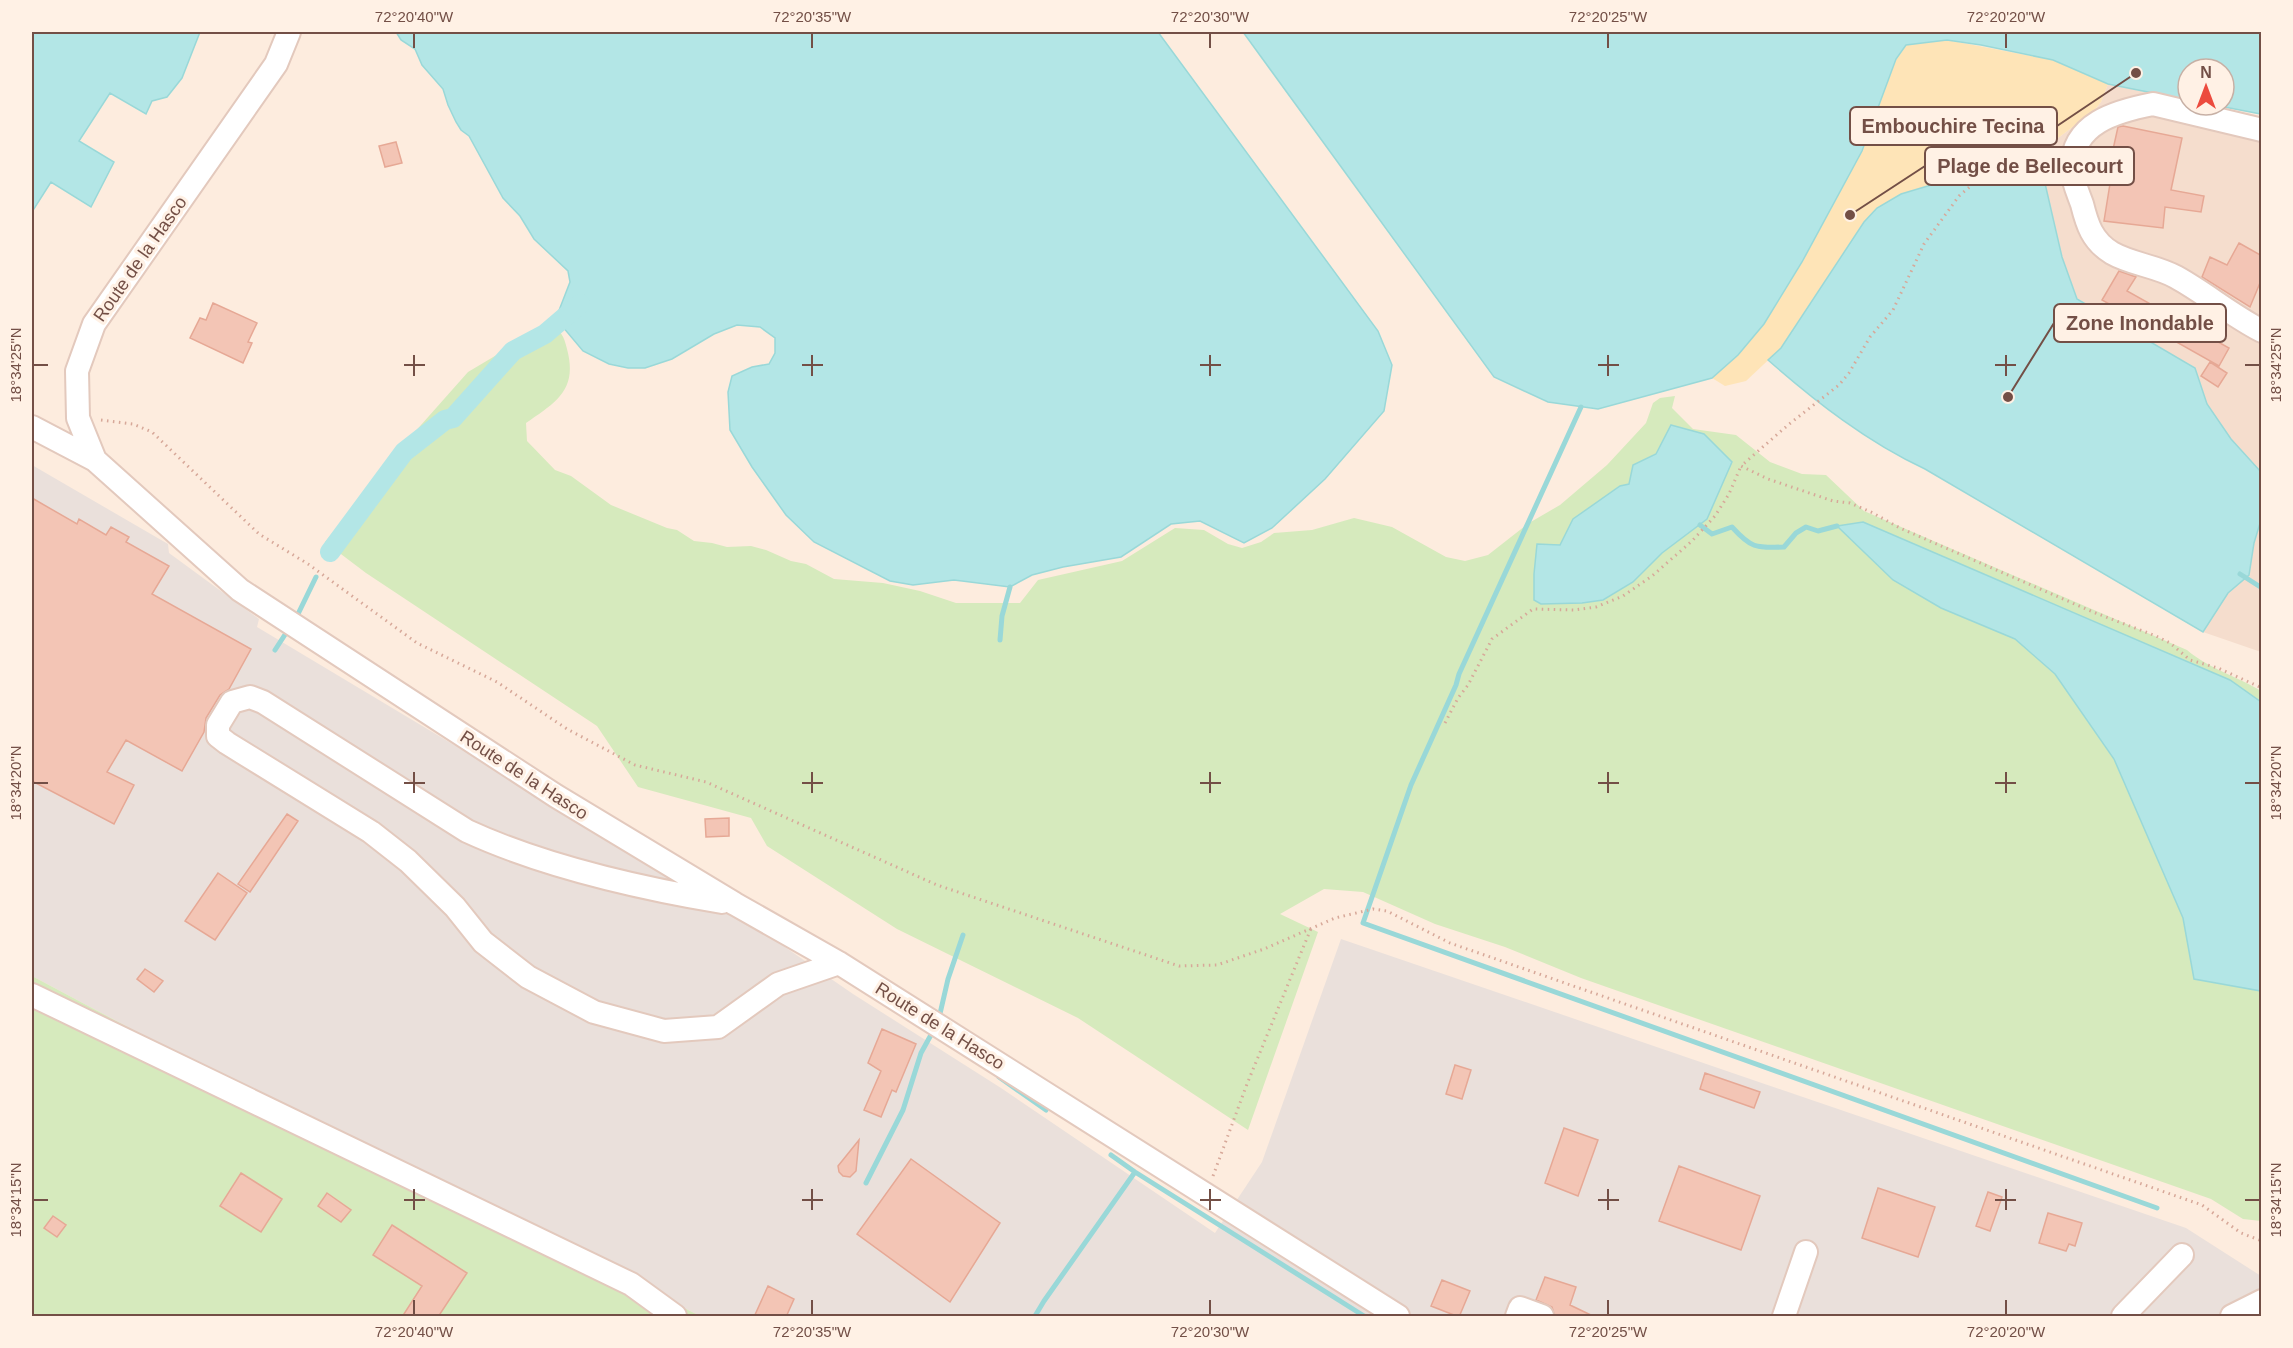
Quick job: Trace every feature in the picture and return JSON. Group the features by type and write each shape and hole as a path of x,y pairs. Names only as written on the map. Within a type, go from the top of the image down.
{"street":[{"name":"Route de la Hasco","path":"289,32 276,64 94,324 77,371 78,418 95,460 240,590 556,796 735,904 839,963 1398,1317"},
{"path":"2262,130 2153,104 2137,107 2116,112 2084,131 2074,149 2072,170 2090,233 2111,253 2175,276 2242,321 2262,331"},
{"path":"32,427 95,460"},
{"path":"735,904 663,892 495,844 466,831 262,702 250,697 232,702 218,725 218,736 227,743 371,832 408,861 455,907 483,942 528,977 594,1012 664,1031 718,1027 778,984 839,963"},
{"path":"32,995 631,1284 675,1317"},
{"path":"1784,1317 1806,1252"},
{"path":"2123,1317 2182,1255"},
{"path":"2232,1317 2262,1301"},
{"path":"1517,1317 1520,1308 1542,1317"}],"path":[{"path":"1445,723 1492,639 1533,609 1574,610 1596,607 1623,596 1692,541 1715,516 1729,494 1741,466 1788,424 1839,385 1849,373 1870,337 1893,310 1924,244 1959,196 1980,178 2003,168 2040,163 2072,170"},
{"path":"78,418 133,424 152,432 258,534 308,564 417,643 497,682 567,729 635,765 706,782 937,885 1179,966 1217,965 1264,949 1312,926 1335,918 1373,909 1387,912 1450,943 2202,1205 2241,1233 2262,1241"},
{"path":"1741,466 1768,480 1833,501 1850,503 1900,528 2093,612 2156,636 2170,643 2190,660 2218,668 2262,688"},
{"path":"1207,1195 1247,1084 1312,926"}],"shaded area":[{"path":"2108,84 2176,99 2176,117 2236,117 2236,112 2261,117 2261,472 2231,439 2207,404 2195,368 2077,298 2062,257 2038,153 2094,111 2101,102"},
{"path":"32,465 168,544 169,553 259,619 257,627 743,918 853,994 1001,1088 1215,1233 1262,1162 1341,939 2186,1228 2261,1276 2261,1316 700,1316 139,1033 32,976"},
{"path":"2261,520 2261,652 2203,632 2228,593 2249,575 2254,543"}],"green space":[{"path":"549,324 559,331 565,340 570,363 567,385 555,401 526,423 527,441 555,470 571,476 611,505 677,530 694,541 727,547 751,546 766,550 791,561 806,564 834,579 883,583 920,591 956,603 1020,603 1038,580 1122,561 1175,528 1204,530 1228,544 1242,548 1261,542 1274,533 1312,530 1354,518 1392,527 1446,557 1465,561 1488,555 1529,523 1560,505 1607,465 1646,423 1653,403 1660,398 1675,396 1672,408 1693,429 1736,435 1770,462 1802,474 1826,475 1864,511 2187,650 2204,662 2261,691 2261,1221 2243,1219 2211,1199 1581,978 1505,947 1435,924 1363,892 1324,889 1280,914 1318,932 1248,1130 1078,1018 897,929 767,846 751,818 638,787 597,726 366,573 325,542 413,434 468,372"},
{"path":"32,976 139,1033 700,1316 32,1316"}],"sand":[{"path":"1947,40 2053,60 2108,84 2101,102 2094,111 2038,153 1877,208 1864,222 1781,348 1746,381 1725,386 1712,378 1738,355 1764,324 1802,262 1862,151 1896,59 1906,45"}],"water":[{"path":"32,32 200,32 182,78 167,97 152,101 146,114 110,93 79,141 114,162 91,207 51,182 32,212"},
{"path":"396,32 1158,32 1378,331 1392,365 1384,411 1325,479 1272,528 1244,543 1200,521 1171,524 1121,557 1032,575 1010,587 954,580 913,585 890,581 814,542 786,515 752,467 730,430 728,392 732,376 752,367 769,364 775,353 775,338 760,327 737,325 714,334 672,359 645,368 628,368 609,364 583,351 562,326 558,313 570,282 568,271 534,239 520,216 503,198 469,136 456,122 443,89 422,65 415,49 401,40"},
{"path":"1243,32 2261,32 2261,114 2236,109 2236,57 2176,57 2176,98 2108,84 2053,60 1981,45 1947,40 1906,45 1896,59 1862,151 1802,262 1764,324 1738,355 1712,378 1598,409 1548,402 1494,377"},
{"path":"2038,153 2062,257 2077,299 2195,368 2207,404 2231,439 2261,472 2261,520 2254,543 2249,575 2228,593 2203,632 1862,434 1823,406 1768,360 1781,348 1864,222 1877,208 1901,194"},
{"path":"1671,425 1704,434 1732,462 1707,519 1662,553 1633,582 1603,600 1541,604 1534,600 1537,544 1560,545 1573,519 1620,486 1629,484 1633,465 1656,454"},
{"path":"1863,522 2230,680 2261,702 2261,991 2194,979 2183,918 2114,759 2055,674 2015,639 1941,608 1893,580 1837,526"}],"building":[{"path":"2123,126 2182,138 2171,190 2204,196 2201,212 2165,207 2163,228 2104,221 2113,165 2110,165 2112,154 2118,127"},
{"path":"396,142 402,163 385,167 379,146"},
{"path":"2239,243 2262,256 2262,278 2250,307 2202,277 2210,257 2227,265"},
{"path":"2119,271 2136,277 2127,291 2229,348 2219,366 2102,300"},
{"path":"213,303 257,323 248,342 252,343 243,363 190,338 200,318 206,320"},
{"path":"2210,362 2227,373 2218,387 2201,376"},
{"path":"32,498 77,524 79,519 106,535 111,527 129,537 126,542 169,566 152,594 251,649 229,689 220,695 206,718 204,732 182,771 126,740 107,772 134,785 114,824 32,781"},
{"path":"287,814 298,821 250,892 238,884"},
{"path":"729,818 729,836 706,837 705,819"},
{"path":"218,873 247,893 215,940 185,921"},
{"path":"145,969 163,981 154,992 137,979"},
{"path":"882,1029 916,1044 896,1092 892,1090 881,1117 864,1110 881,1071 868,1063"},
{"path":"1455,1065 1471,1070 1462,1099 1446,1094"},
{"path":"1705,1073 1760,1092 1754,1108 1700,1089"},
{"path":"1564,1128 1598,1140 1578,1196 1545,1183"},
{"path":"859,1140 856,1171 850,1177 843,1176 838,1166"},
{"path":"911,1159 1000,1223 950,1302 857,1234"},
{"path":"1679,1166 1760,1196 1741,1250 1659,1221"},
{"path":"241,1173 282,1199 261,1232 220,1206"},
{"path":"1878,1188 1935,1207 1918,1257 1862,1238"},
{"path":"1988,1192 2002,1197 1990,1231 1976,1226"},
{"path":"327,1193 351,1210 341,1222 318,1206"},
{"path":"2048,1213 2082,1223 2075,1246 2069,1244 2066,1251 2039,1243"},
{"path":"53,1216 66,1225 57,1237 44,1228"},
{"path":"392,1225 467,1273 438,1317 402,1317 422,1286 373,1255"},
{"path":"1545,1277 1576,1287 1570,1305 1595,1317 1555,1317 1552,1307 1536,1300"},
{"path":"1442,1280 1470,1291 1459,1317 1431,1306"},
{"path":"768,1286 794,1299 786,1317 754,1317"}],"waterway":[{"path":"330,552 404,452 445,420 453,418 513,351 545,334 580,304"},
{"path":"1581,407 1411,785 1363,923 2157,1208"},
{"path":"1700,525 1712,534 1732,527 1749,543 1760,547 1784,547 1796,533 1806,527 1818,531 1837,526"},
{"path":"2240,574 2262,588"},
{"path":"298,614 316,577"},
{"path":"1000,640 1002,616 1010,587"},
{"path":"275,650 288,630"},
{"path":"939,1018 948,979 963,935"},
{"path":"866,1183 903,1110 921,1053 932,1033"},
{"path":"999,1077 1046,1110"},
{"path":"1111,1155 1364,1316"},
{"path":"1035,1316 1135,1172"}],"place":[{"name":"Embouchire Tecina","path":"2136,73"},
{"name":"Plage de Bellecourt","path":"1850,215"},
{"name":"Zone Inondable","path":"2008,397"}]}
